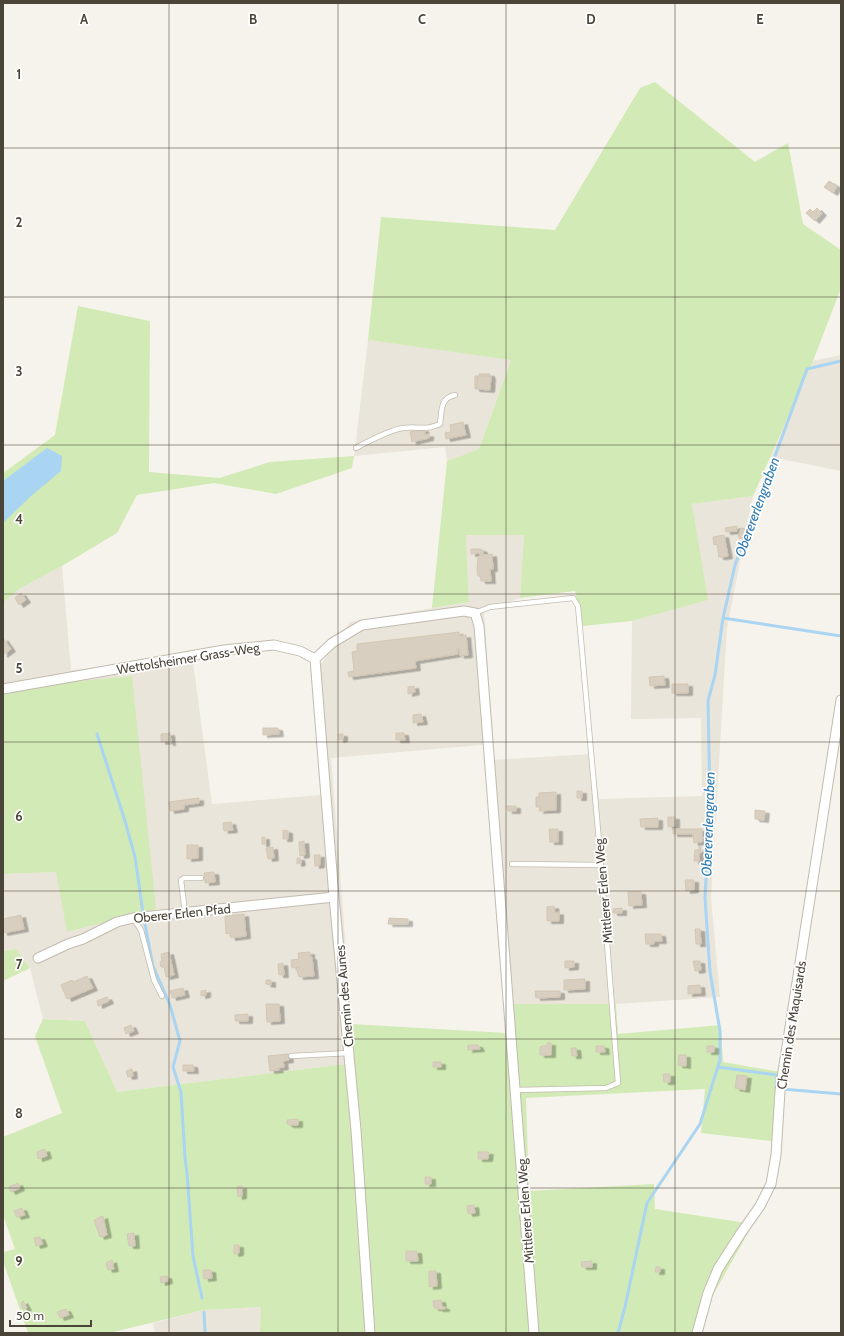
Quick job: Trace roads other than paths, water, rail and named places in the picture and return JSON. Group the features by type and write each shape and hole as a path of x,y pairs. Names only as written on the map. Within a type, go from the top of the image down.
{"street":[{"path":"315,659 332,643 362,625 464,611 474,613"},
{"name":"Mittlerer Erlen Weg","path":"474,613 480,626 534,1333"},
{"name":"Wettolsheimer Grass-Weg","path":"3,689 224,650 274,645 300,651 315,659"},
{"name":"Chemin des Aunes","path":"315,659 334,897 356,1130 370,1333"},
{"name":"Chemin des Maquisards","path":"697,1333 708,1293 718,1269 740,1233 760,1206 771,1184 776,1155 780,1091 841,700"},
{"name":"Oberer Erlen Pfad","path":"38,958 68,944 83,939 117,922 132,918 334,897"}],"lane":[{"path":"356,448 369,441 402,428 431,428 440,424 444,401 448,397 456,395"},
{"name":"Mittlerer Erlen Weg","path":"474,613 490,607 572,598 578,606 601,865 618,1083 606,1088 516,1090"},
{"path":"512,864 601,865"},
{"path":"185,913 181,880 184,878 201,878"},
{"path":"132,918 140,930 154,980 162,996"},
{"path":"290,1056 349,1053"}],"water":[{"path":"47,448 62,456 61,471 31,496 3,523 3,481"}],"waterway":[{"name":"Oberererlengraben","path":"618,1333 647,1203 700,1124 720,1060 720,1031 710,972 705,898 710,802 708,701 715,675 723,618 735,565 807,369 841,361"},
{"path":"723,618 841,636"},
{"path":"97,734 135,857 143,913"},
{"path":"144,919 153,966 170,1005 180,1041 173,1067 181,1092 193,1256 202,1298"},
{"path":"718,1067 777,1075 776,1087"},
{"path":"782,1089 841,1094"},
{"path":"204,1312 205,1333"}]}
